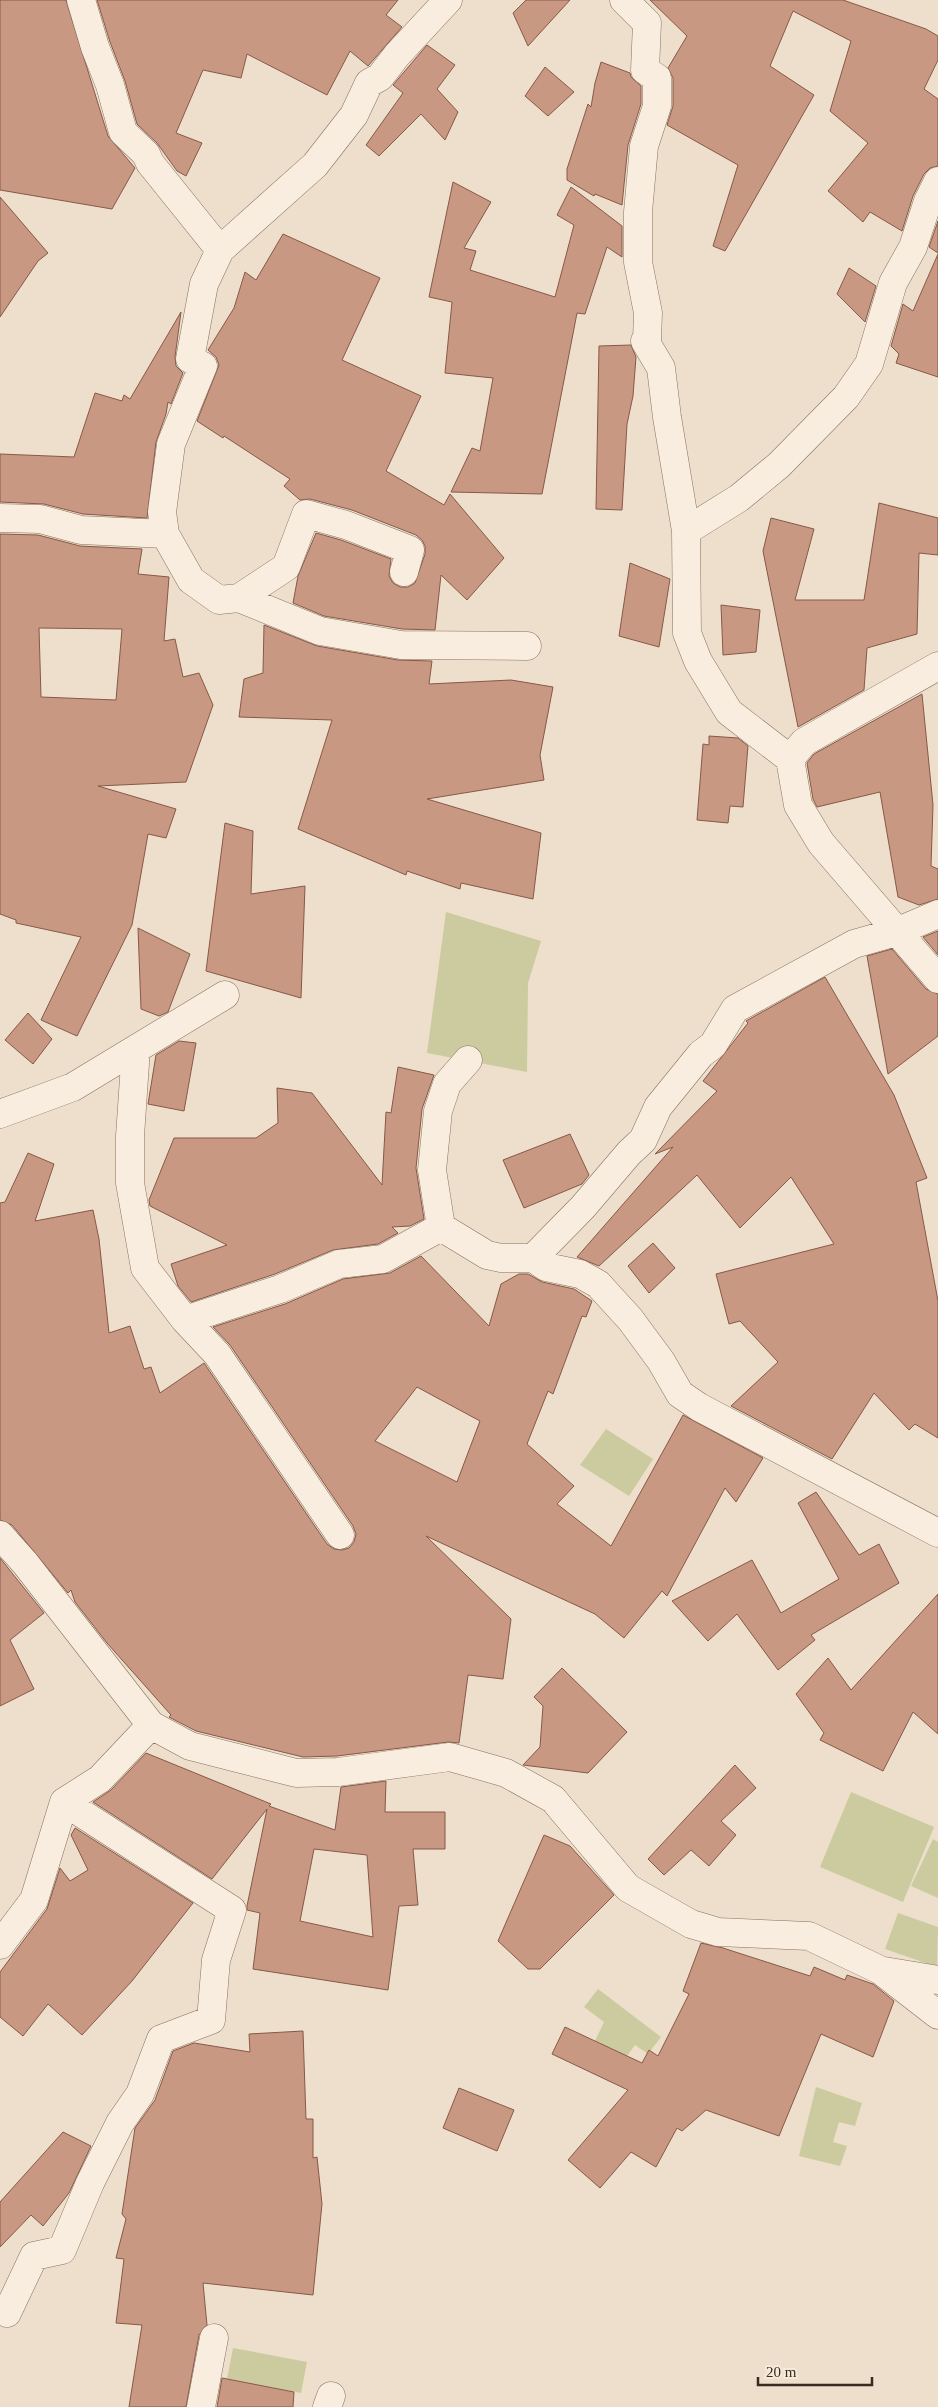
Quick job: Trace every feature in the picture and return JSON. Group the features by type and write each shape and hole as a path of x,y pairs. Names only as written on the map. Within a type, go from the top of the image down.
{"street":[{"path":"81,0 95,47 110,84 123,132 146,154 150,163 220,250"},
{"path":"404,572 410,550 346,525 306,514 286,567 239,598 219,600 191,580 164,534 162,512 171,444 203,366 190,359 204,284 220,250 315,165 354,115 369,83 380,76 448,0"},
{"path":"624,0 646,23 645,70 657,78 657,106 644,146 638,212 638,262 648,313 648,340 645,341 661,368 686,531 687,633 698,661 729,712 790,759 798,805 821,843 938,979"},
{"path":"686,531 739,498 779,465 846,397 869,364 893,283 913,247 928,201 938,181"},
{"path":"0,518 40,519 81,530 164,534"},
{"path":"239,598 320,631 401,645 527,646"},
{"path":"790,759 804,742 938,666"},
{"path":"533,1258 583,1207 629,1153 643,1140 658,1106 701,1054 713,1045 735,1009 854,944 896,932 938,914"},
{"path":"0,1114 73,1087 225,995"},
{"path":"136,1049 130,1136 130,1183 145,1268 185,1320 217,1354 340,1536"},
{"path":"468,1060 446,1084 438,1111 432,1170 441,1227 487,1255 502,1258 533,1258 546,1267 580,1274 598,1284 630,1319 660,1361 680,1394 699,1407 938,1533"},
{"path":"185,1320 280,1289 339,1264 383,1259 441,1227"},
{"path":"0,1535 25,1563 151,1725 190,1746 296,1773 338,1772 450,1757 506,1774 553,1799 628,1888 691,1924 718,1932 809,1936 880,1970 938,2015"},
{"path":"0,1945 34,1900 64,1802 100,1779 151,1725"},
{"path":"0,2309 6,2313 34,2256 62,2250 90,2183 120,2124 140,2094 161,2039 211,2020 216,1960 232,1910 64,1802"},
{"path":"880,1970 938,1980"},
{"path":"201,2407 214,2338"}],"green space":[{"path":"446,912 541,941 528,983 527,1072 427,1053"},
{"path":"606,1429 653,1459 629,1496 580,1465"},
{"path":"851,1792 934,1827 903,1902 820,1867"},
{"path":"933,1839 938,1842 938,1898 911,1886"},
{"path":"898,1913 938,1927 937,1967 885,1949"},
{"path":"598,1989 661,2037 648,2054 635,2045 611,2078 595,2041 604,2022 584,2007"},
{"path":"816,2087 862,2103 855,2126 839,2122 833,2142 847,2146 840,2166 799,2156"},
{"path":"233,2348 307,2362 301,2393 227,2379"}],"building":[{"path":"0,0 66,0 108,136 135,168 112,209 0,190"},
{"path":"97,0 398,0 386,15 402,27 368,66 350,51 327,95 247,54 241,78 203,70 176,133 202,143 186,176 177,171 157,143 137,124 125,81"},
{"path":"526,0 570,0 528,46 513,13"},
{"path":"650,0 843,0 926,29 938,36 938,60 924,89 938,99 938,166 930,168 924,174 913,196 902,231 870,212 863,222 828,191 868,143 830,111 851,41 793,11 770,66 814,95 725,251 713,246 738,165 667,125 673,106 673,78 668,68 687,36"},
{"path":"427,45 455,65 437,89 458,112 445,140 421,114 379,156 366,145 403,93 393,85"},
{"path":"601,62 630,73 631,77 641,86 641,104 628,145 622,205 595,194 594,196 567,180 567,169 588,104 591,107"},
{"path":"545,67 574,92 548,116 525,96"},
{"path":"453,182 491,202 464,248 476,251 470,270 555,297 574,225 557,215 571,187 622,226 622,257 607,247 585,314 577,313 542,494 451,492 472,448 480,451 493,378 445,373 452,302 429,297"},
{"path":"0,197 48,253 38,261 0,317"},
{"path":"938,221 938,253 929,247"},
{"path":"283,234 380,278 342,360 421,396 386,471 444,505 450,494 504,558 467,600 441,575 435,630 402,629 324,616 293,603 298,576 316,533 341,540 391,559 389,576 393,583 400,587 408,587 415,583 425,554 425,546 416,535 352,510 310,499 300,500 284,486 290,479 224,436 223,438 197,421 219,365 216,357 208,350 234,308 245,272 256,280"},
{"path":"938,254 938,377 896,363 899,354 891,346 903,304 913,311"},
{"path":"849,268 876,286 865,322 837,294"},
{"path":"181,312 175,357 176,366 183,373 171,404 168,402 166,414 156,442 147,518 83,514 44,504 0,502 0,454 74,457 95,393 122,401 124,395 130,399"},
{"path":"631,345 636,357 633,396 627,424 622,510 596,509 599,346"},
{"path":"879,503 938,518 938,555 919,553 917,634 867,648 864,690 798,727 763,551 771,518 814,529 795,600 864,600"},
{"path":"0,534 38,535 80,546 142,549 138,574 169,577 164,641 175,639 183,677 199,673 213,705 186,782 98,786 176,809 166,838 148,834 132,925 77,1036 41,1020 81,937 16,923 16,920 0,914","holes":["39,628 122,629 116,700 41,697"]},
{"path":"630,563 670,579 659,647 619,636"},
{"path":"721,605 760,610 756,652 723,655"},
{"path":"264,625 317,646 398,660 432,661 429,684 511,680 553,687 540,755 544,780 427,799 541,833 533,899 461,883 460,889 407,871 406,875 298,829 332,720 239,717 244,679 263,673"},
{"path":"922,694 933,805 931,866 938,869 938,899 919,905 898,897 880,792 817,807 813,799 807,763 814,754"},
{"path":"709,736 738,738 748,746 743,807 730,806 728,823 697,820 703,744 709,745"},
{"path":"225,823 253,831 251,894 305,886 301,998 206,971"},
{"path":"138,928 190,954 168,1012 159,1016 141,1009"},
{"path":"938,931 938,955 923,937"},
{"path":"892,949 926,989 938,994 938,1036 888,1074 867,956"},
{"path":"825,977 894,1095 927,1178 916,1182 938,1301 938,1438 915,1424 909,1430 874,1393 832,1459 731,1406 778,1362 740,1321 729,1324 716,1274 834,1244 791,1177 740,1228 697,1175 599,1266 577,1257 673,1147 655,1154 717,1091 703,1081 748,1023 746,1021"},
{"path":"28,1013 52,1039 33,1064 5,1040"},
{"path":"179,1041 196,1043 184,1111 148,1104 156,1055"},
{"path":"398,1067 434,1075 422,1109 416,1168 424,1219 410,1226 392,1227 398,1233 378,1244 333,1250 275,1274 191,1302 178,1286 171,1264 227,1245 150,1206 149,1200 174,1138 256,1138 278,1123 277,1088 312,1093 382,1185 386,1112 391,1113"},
{"path":"570,1134 589,1175 582,1184 524,1208 503,1160"},
{"path":"28,1153 54,1164 35,1221 93,1210 99,1239 109,1333 130,1326 144,1369 151,1367 160,1393 204,1363 327,1544 334,1549 342,1550 349,1548 354,1542 356,1534 353,1526 230,1345 213,1327 285,1304 343,1279 390,1273 421,1256 489,1326 501,1284 519,1274 528,1274 542,1282 574,1289 592,1301 586,1317 582,1316 553,1394 548,1391 527,1444 574,1486 557,1504 611,1546 683,1415 763,1458 736,1502 725,1488 667,1596 662,1591 624,1638 595,1614 426,1536 511,1619 503,1679 468,1675 459,1743 448,1742 337,1756 303,1757 196,1731 169,1717 171,1715 107,1643 75,1602 71,1590 68,1593 12,1525 0,1520 0,1203 5,1202","holes":["417,1387 480,1421 457,1482 375,1441"]},
{"path":"653,1243 675,1268 649,1293 628,1266"},
{"path":"816,1492 859,1555 879,1544 899,1583 811,1635 815,1640 778,1670 737,1614 708,1641 672,1601 752,1560 781,1613 839,1579 798,1503"},
{"path":"0,1558 44,1613 10,1640 34,1689 0,1706"},
{"path":"938,1594 938,1734 913,1712 883,1771 820,1740 824,1733 796,1694 828,1658 851,1690"},
{"path":"562,1668 627,1732 588,1773 523,1765 540,1747 543,1706 534,1697"},
{"path":"146,1753 271,1804 269,1806 335,1830 341,1787 386,1781 385,1812 445,1812 445,1849 413,1849 418,1905 399,1906 388,1990 253,1969 260,1913 247,1910 247,1906 267,1809 212,1879 93,1802 111,1790","holes":["314,1849 367,1855 373,1937 300,1921"]},
{"path":"735,1765 756,1788 721,1821 736,1835 709,1866 691,1850 664,1875 648,1859"},
{"path":"75,1828 193,1903 132,1981 82,2035 48,2004 23,2036 0,2017 0,1972 47,1909 60,1868 70,1881 88,1870 71,1835"},
{"path":"544,1835 570,1846 614,1895 540,1969 528,1969 498,1941"},
{"path":"701,1943 723,1948 810,1976 814,1967 845,1980 847,1975 873,1984 894,2001 873,2057 821,2034 779,2136 706,2110 682,2131 677,2128 656,2167 631,2152 600,2188 568,2160 628,2090 552,2054 565,2027 642,2063 649,2050 658,2056 689,1994 683,1991"},
{"path":"303,2031 306,2119 313,2119 313,2158 317,2157 322,2204 313,2295 203,2283 207,2325 199,2335 186,2407 129,2407 142,2325 116,2323 124,2259 116,2258 126,2219 122,2214 135,2128 155,2100 173,2051 194,2043 250,2052 249,2034"},
{"path":"459,2088 514,2110 497,2151 443,2128"},
{"path":"63,2132 91,2146 69,2193 43,2226 31,2215 0,2247 0,2202"},
{"path":"222,2378 294,2392 293,2407 217,2407"}]}
